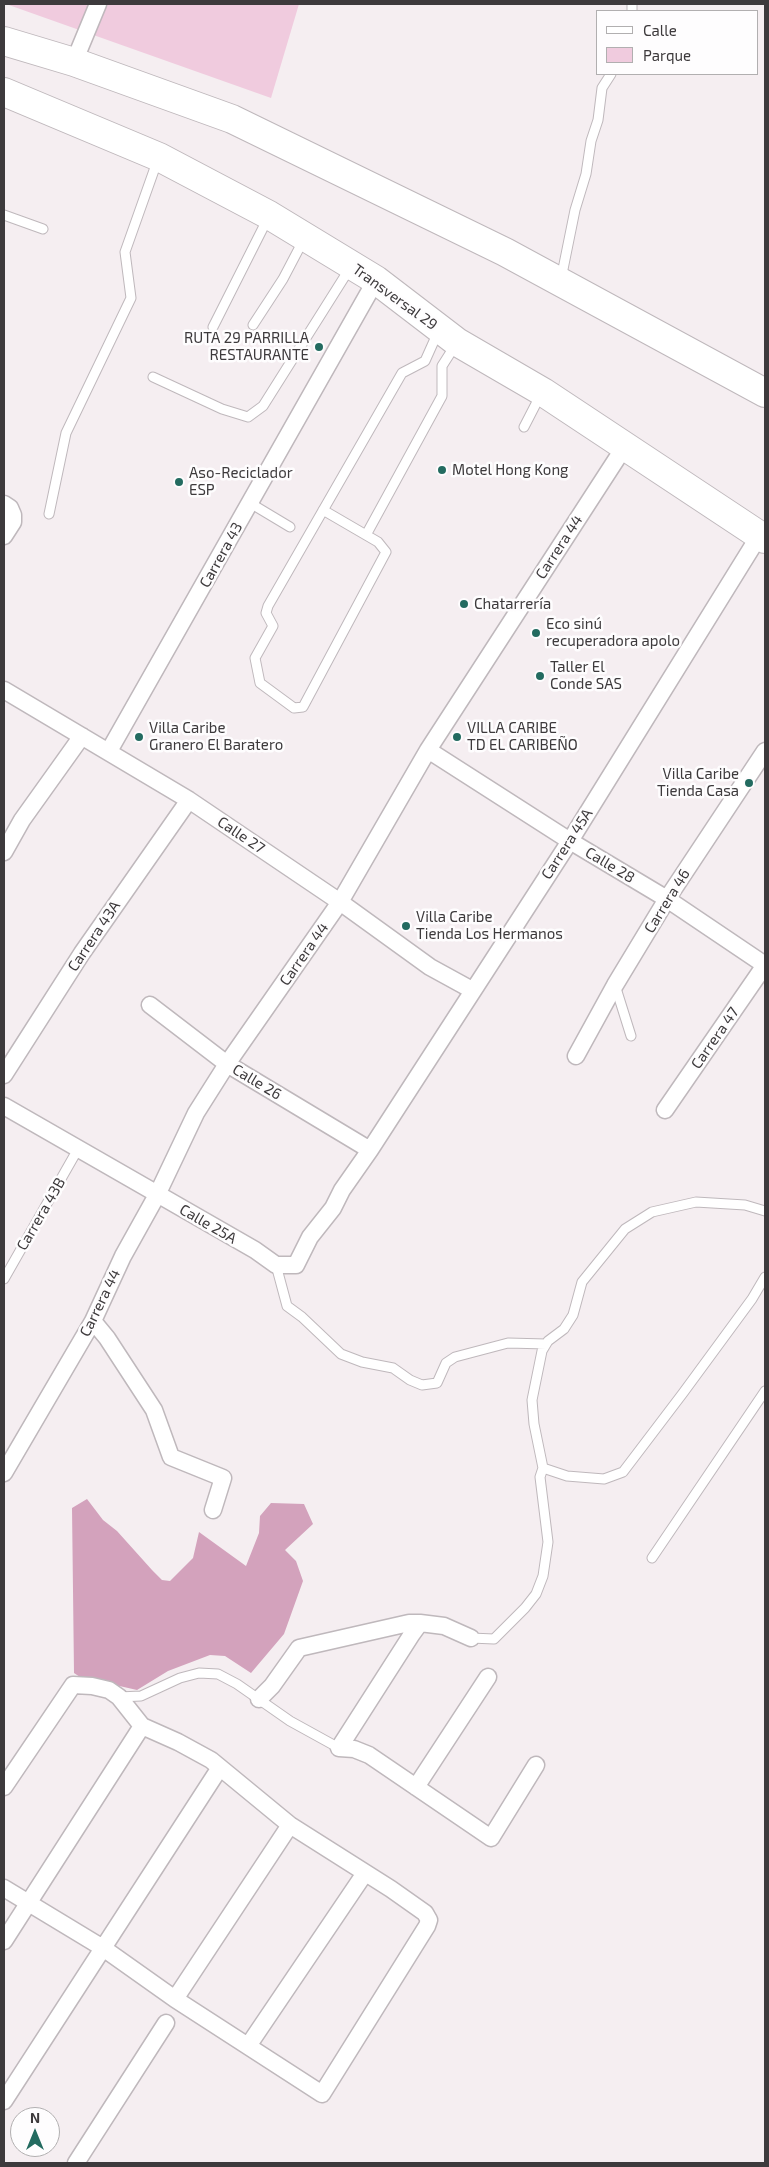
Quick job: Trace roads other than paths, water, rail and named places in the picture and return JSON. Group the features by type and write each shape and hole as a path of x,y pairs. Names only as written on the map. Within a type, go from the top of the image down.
{"highway":[{"path":"4,41 74,62 232,119 505,252 765,393"},
{"name":"Transversal 29","path":"4,92 159,157 269,215 376,280 448,336 543,392 762,537"}],"street":[{"path":"86,32 90,4"},
{"path":"74,62 98,4"},
{"name":"Carrera 43","path":"109,751 376,280"},
{"name":"Carrera 44","path":"4,1473 92,1321 123,1256 157,1195 196,1113 227,1064 340,902 428,750 624,446"},
{"path":"4,536 13,522 7,506"},
{"name":"Carrera 45A","path":"370,1150 570,841 762,537"},
{"name":"Calle 27","path":"4,690 190,800 340,902 430,967 472,990"},
{"path":"4,852 22,820 82,736"},
{"name":"Calle 28","path":"428,750 570,841 667,899 765,965"},
{"name":"Carrera 46","path":"576,1056 615,985 667,899 765,751"},
{"name":"Carrera 43A","path":"4,1075 82,953 190,800"},
{"name":"Carrera 47","path":"665,1110 765,965"},
{"name":"Calle 26","path":"150,1005 227,1064 370,1150"},
{"name":"Calle 25A","path":"4,1106 255,1250 276,1265"},
{"path":"276,1265 296,1265 310,1237 332,1208 370,1150"},
{"path":"92,1321 107,1338 154,1410 171,1457 222,1478 214,1510"},
{"path":"259,1699 272,1686 299,1648 409,1623 444,1626 471,1638"},
{"path":"420,1624 340,1748 354,1749 368,1755 491,1838 536,1765"},
{"path":"416,1787 488,1677"},
{"path":"4,1787 73,1685 92,1686 109,1690 119,1697 142,1726 178,1742 210,1760 290,1825 313,1838 425,1913 429,1920 322,2094 175,1998 104,1948 4,1888"},
{"path":"4,1941 142,1726"},
{"path":"4,2101 219,1769"},
{"path":"175,1998 290,1825"},
{"path":"248,2046 364,1873"},
{"path":"76,2163 166,2023"}],"lane":[{"path":"560,282 575,210 586,174 591,141 598,120 602,88 610,75"},
{"path":"49,514 66,433 131,298 125,252 159,157"},
{"path":"4,215 43,229"},
{"path":"214,327 269,215"},
{"path":"253,325 283,279 305,237"},
{"path":"153,377 222,409 248,417 263,406 352,265"},
{"path":"323,510 378,542 386,552 303,707 294,708 260,683 255,658 273,626 266,613 268,606 323,510 402,373 425,361 448,336"},
{"path":"366,535 442,396 442,366 448,336"},
{"path":"524,427 543,392"},
{"path":"250,503 290,527"},
{"path":"615,985 631,1036"},
{"name":"Carrera 43B","path":"4,1279 78,1149"},
{"path":"471,1638 494,1639 525,1608 536,1594 543,1576 548,1542 540,1477 543,1468 534,1424 532,1400 542,1351 546,1344 564,1329 573,1315 582,1282 624,1229 652,1212 696,1202 745,1206 765,1212"},
{"path":"276,1265 287,1306 302,1316 341,1354 362,1362 393,1368 410,1380 422,1385 437,1383 446,1364 455,1357 508,1343 546,1344"},
{"path":"543,1468 567,1476 604,1479 623,1472 752,1299 765,1277"},
{"path":"652,1558 765,1391"},
{"path":"119,1697 141,1696 180,1678 199,1673 218,1674 237,1684 290,1721 340,1748"}],"place":[{"name":"RUTA 29 PARRILLA RESTAURANTE","path":"319,347"},
{"name":"Motel Hong Kong","path":"442,470"},
{"name":"Aso-Reciclador ESP","path":"179,482"},
{"name":"Chatarrería","path":"464,604"},
{"name":"Eco sinú recuperadora apolo","path":"536,633"},
{"name":"Taller El Conde SAS","path":"540,676"},
{"name":"Villa Caribe Granero El Baratero","path":"139,737"},
{"name":"VILLA CARIBE TD EL CARIBEÑO","path":"457,737"},
{"name":"Villa Caribe Tienda Casa","path":"749,783"},
{"name":"Villa Caribe Tienda Los Hermanos","path":"406,926"}]}
